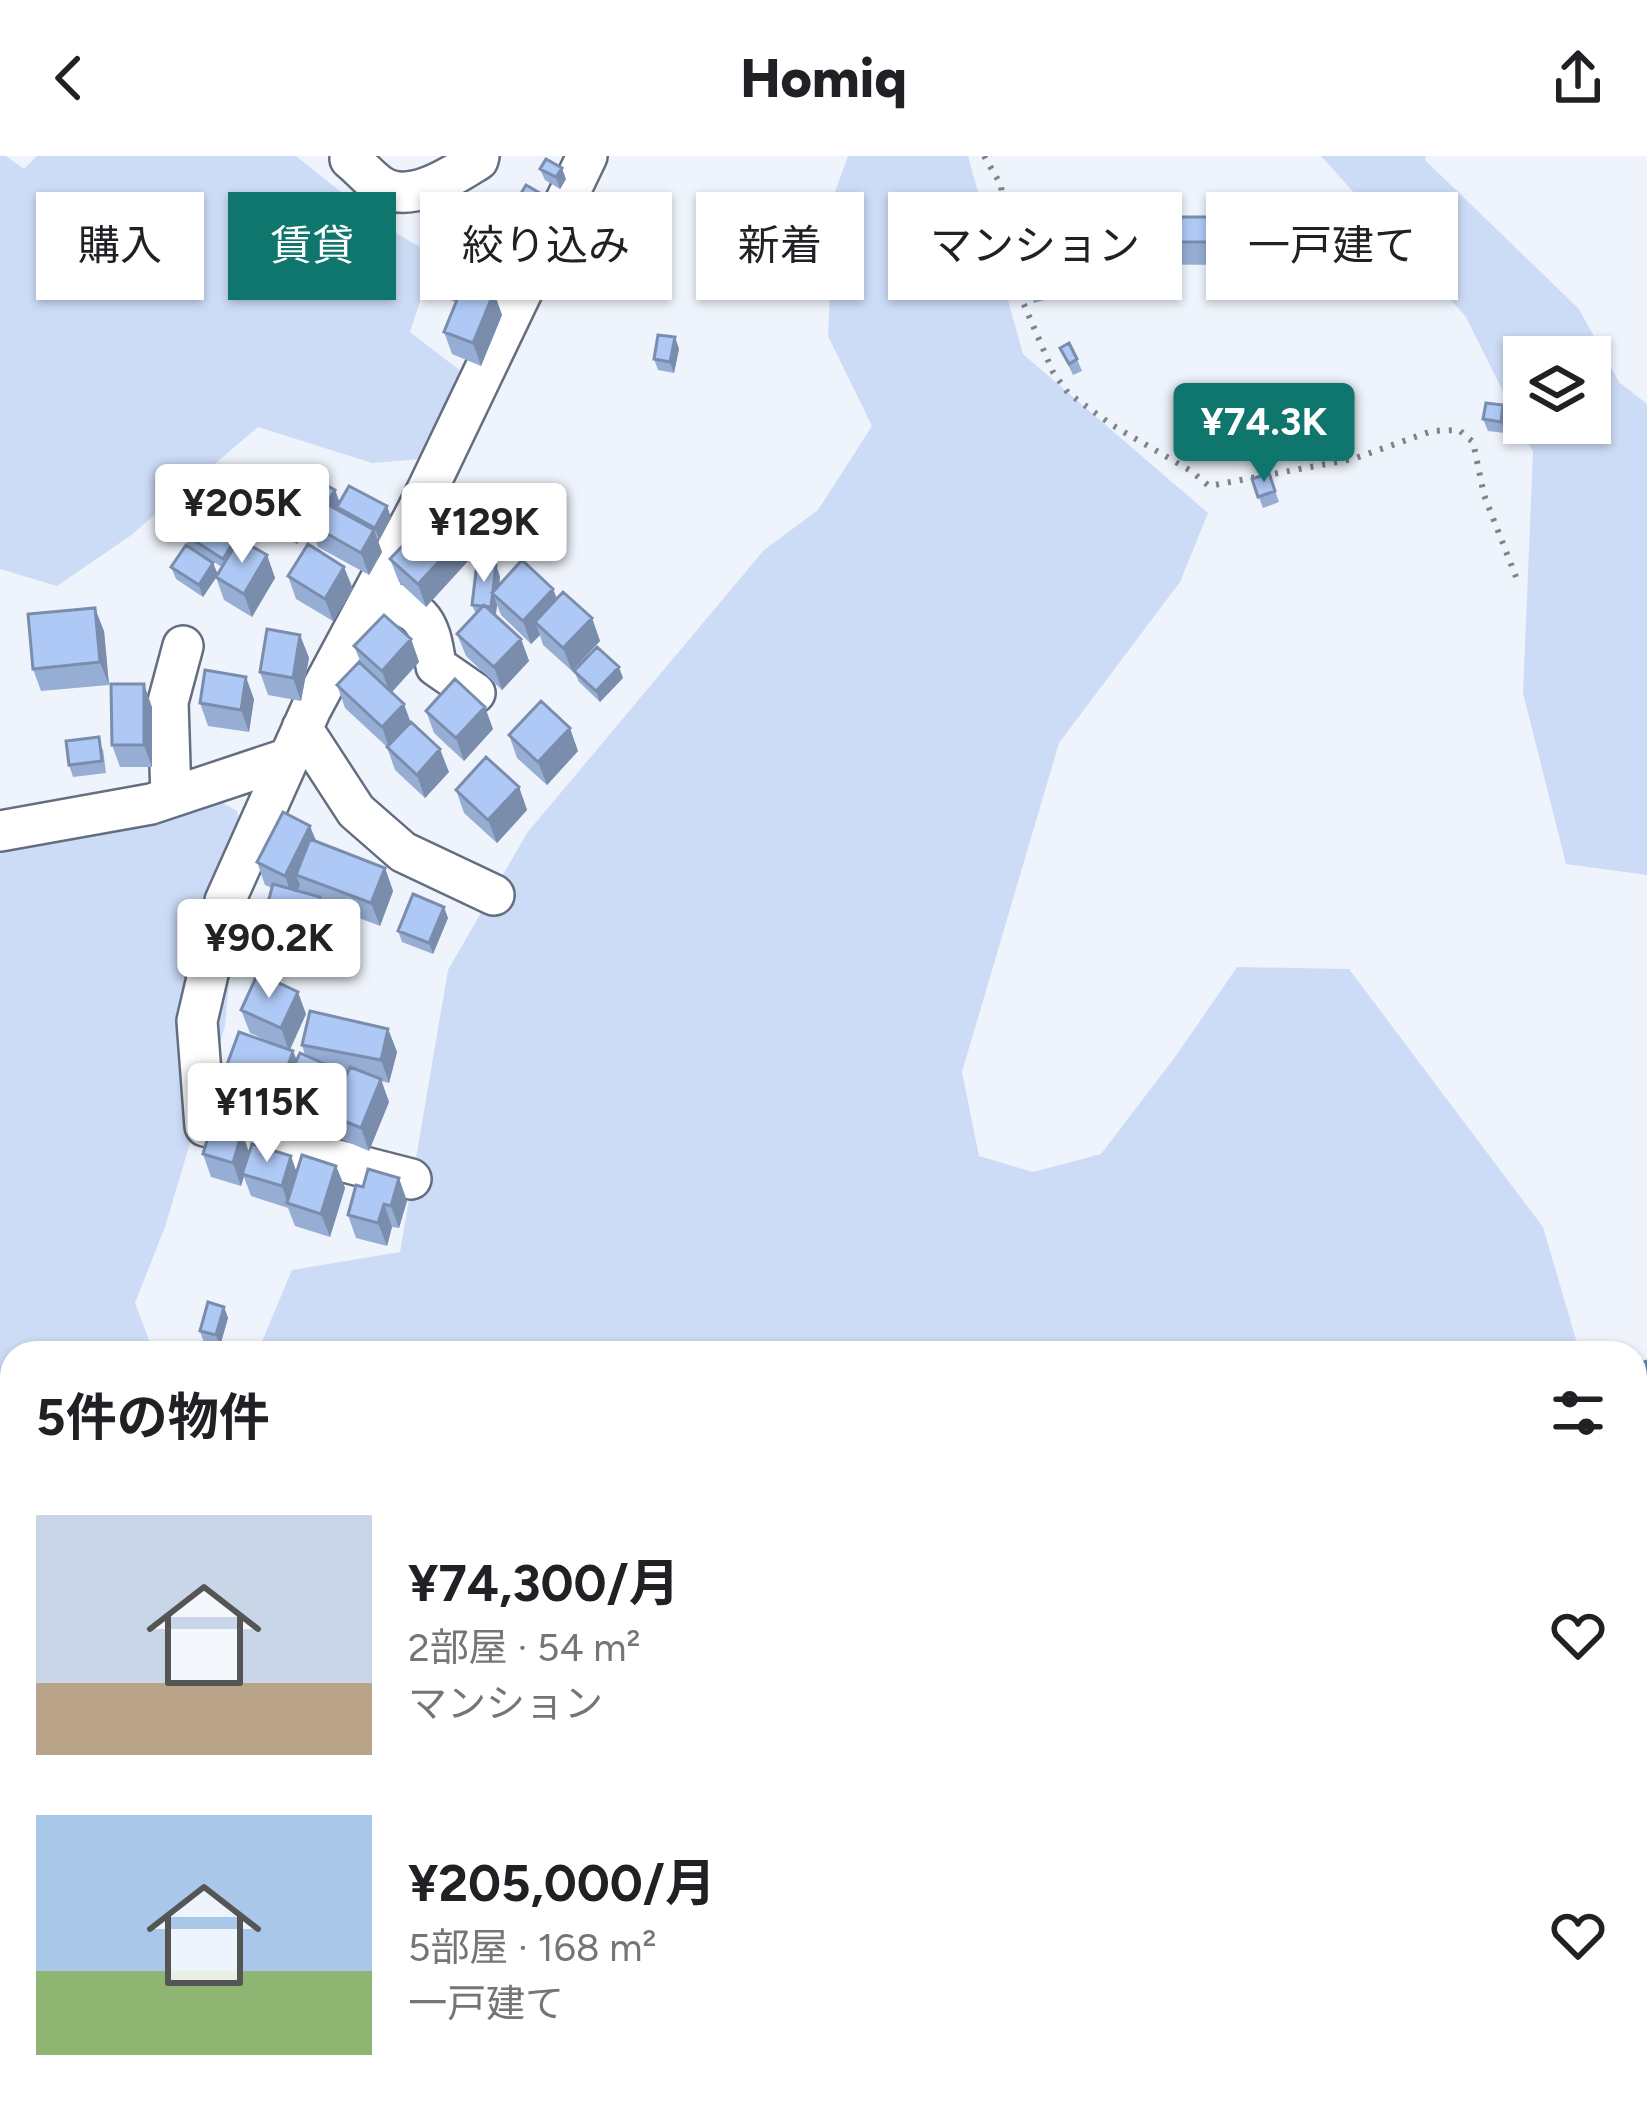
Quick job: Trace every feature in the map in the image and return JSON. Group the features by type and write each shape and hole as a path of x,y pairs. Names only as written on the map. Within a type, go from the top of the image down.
{"street":[{"path":"350,159 383,189 410,193 453,176 479,156"},
{"path":"411,1179 205,1126 196,1021 225,901 295,743 417,511 587,156"},
{"path":"371,596 421,616 432,639 436,666 475,692"},
{"path":"171,797 168,702 183,646"},
{"path":"0,831 152,804 295,743"},
{"path":"295,743 356,812 403,852 494,895"}],"path":[{"path":"984,156 1001,185 1013,279 1053,372 1068,393 1209,486 1353,459 1432,431 1459,430 1473,442 1484,495 1516,577"}],"shaded area":[{"path":"0,156 24,169 37,156 296,156 341,192 228,192 228,300 396,300 396,233 420,247 421,300 410,332 471,379 421,459 372,463 258,427 130,536 57,586 0,569"},
{"path":"848,156 968,156 978,192 888,192 888,300 1008,300 1023,354 1208,513 1180,582 1059,743 962,1072 979,1156 1033,1172 1101,1154 1237,967 1349,969 1543,1227 1576,1341 262,1341 292,1270 400,1252 448,970 527,833 764,550 818,510 872,426 828,336 830,300 864,300 864,192 835,192"},
{"path":"1321,156 1426,156 1579,309 1594,336 1503,336 1503,392 1466,317 1451,300 1458,300 1458,192 1353,192"},
{"path":"1611,367 1619,382 1647,404 1647,875 1566,864 1523,693 1533,452 1529,444 1611,444"},
{"path":"206,793 237,811 243,836 225,1026 165,1227 135,1303 149,1341 0,1341 0,836"}],"building":[{"path":"546,159 562,168 556,177 540,169"},
{"path":"1182,217 1206,217 1206,242 1182,242"},
{"path":"457,300 491,300 473,343 444,332"},
{"path":"658,335 675,337 670,362 654,359"},
{"path":"1069,343 1077,359 1069,364 1060,348"},
{"path":"1486,403 1503,405 1501,422 1483,419"},
{"path":"1195,421 1210,430 1205,439 1189,429"},
{"path":"1269,473 1275,491 1258,497 1252,479"},
{"path":"310,476 335,490 328,502 303,488"},
{"path":"282,484 311,500 292,532 263,516"},
{"path":"349,486 387,506 375,528 337,507"},
{"path":"323,502 374,530 361,553 310,524"},
{"path":"197,513 236,538 223,559 184,534"},
{"path":"433,514 460,539 418,584 390,559"},
{"path":"239,539 267,555 244,594 216,577"},
{"path":"308,544 344,567 325,599 288,576"},
{"path":"186,545 213,563 199,585 171,567"},
{"path":"522,560 553,589 523,621 492,593"},
{"path":"477,563 496,565 491,607 472,605"},
{"path":"563,592 592,618 563,648 535,622"},
{"path":"484,605 521,639 494,667 457,634"},
{"path":"95,608 100,662 33,669 28,614"},
{"path":"384,615 411,639 382,671 354,646"},
{"path":"267,629 300,635 293,678 260,672"},
{"path":"597,647 619,667 596,691 574,671"},
{"path":"359,662 404,704 382,727 337,685"},
{"path":"205,670 246,677 241,710 200,703"},
{"path":"455,679 485,707 456,738 426,711"},
{"path":"111,684 144,684 144,745 112,745"},
{"path":"541,701 570,728 538,762 509,735"},
{"path":"411,722 440,749 417,775 387,747"},
{"path":"99,737 102,761 69,765 66,741"},
{"path":"486,757 519,787 488,820 456,790"},
{"path":"283,812 310,826 285,876 257,862"},
{"path":"310,839 385,868 371,903 296,875"},
{"path":"273,884 320,897 311,930 264,917"},
{"path":"413,894 444,907 429,943 398,931"},
{"path":"258,973 298,992 281,1028 241,1010"},
{"path":"310,1011 388,1029 381,1060 302,1045"},
{"path":"239,1032 293,1051 280,1089 225,1070"},
{"path":"300,1053 327,1065 307,1109 280,1097"},
{"path":"350,1067 381,1079 361,1128 330,1115"},
{"path":"212,1123 242,1132 233,1163 203,1154"},
{"path":"252,1144 291,1156 282,1186 242,1174"},
{"path":"302,1155 336,1166 321,1214 287,1203"},
{"path":"368,1169 399,1178 391,1206 384,1204 378,1223 348,1215 356,1185 363,1187"},
{"path":"208,1302 224,1307 216,1335 200,1331"}]}
